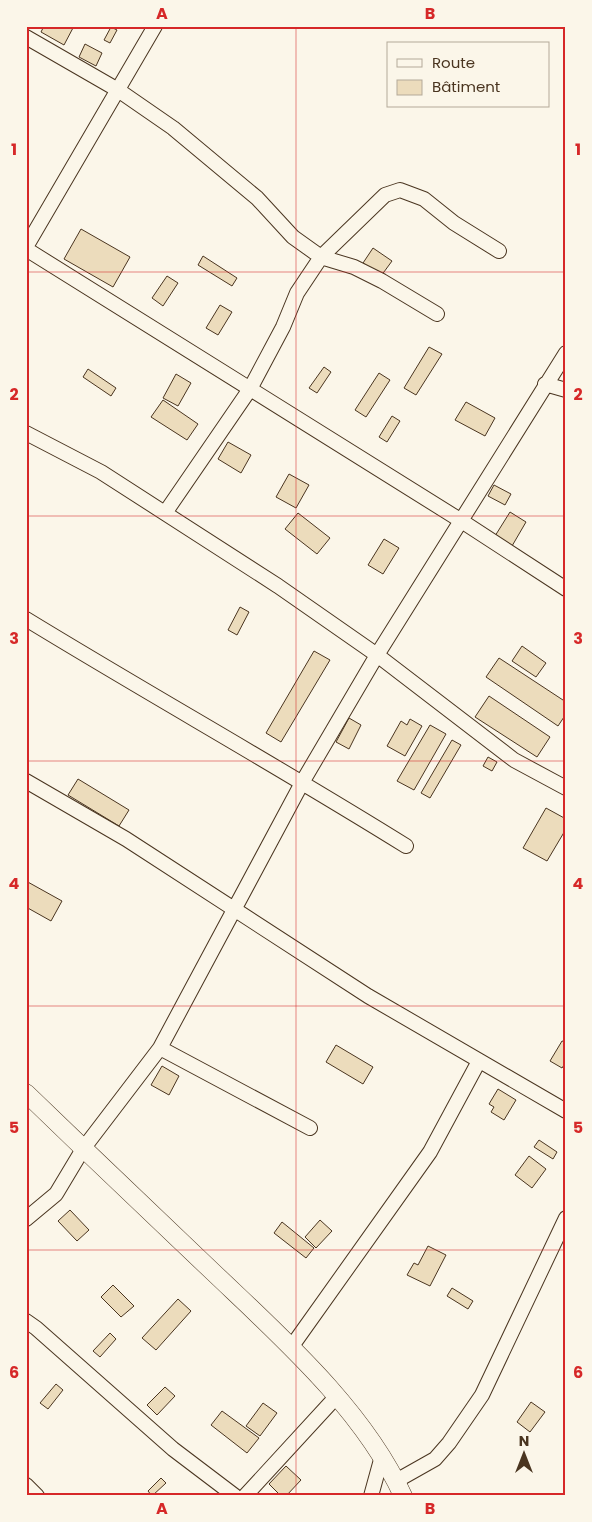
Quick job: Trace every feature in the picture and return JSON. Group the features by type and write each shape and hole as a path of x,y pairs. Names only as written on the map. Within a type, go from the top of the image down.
{"street":[{"path":"155,26 26,248 460,520 566,589"},
{"path":"26,37 118,90 173,128 256,198 293,237 321,257 354,268 382,281 437,314"},
{"path":"165,513 250,389 284,327 297,293 321,257 384,195 400,190 424,198 454,223 499,251"},
{"path":"26,1219 56,1194 83,1149 160,1048 303,781 377,655 566,353"},
{"path":"545,384 566,390"},
{"path":"26,433 101,472 278,586 377,655 514,760 566,788"},
{"path":"26,619 303,781 406,846"},
{"path":"26,781 126,839 368,996 566,1111"},
{"path":"160,1048 310,1128"},
{"path":"292,1346 430,1152 479,1061"},
{"path":"26,1093 292,1346 363,1429 382,1456 400,1488 435,1459 449,1443 482,1395 566,1218"},
{"path":"26,1321 173,1449 235,1496"},
{"path":"245,1496 336,1397"},
{"path":"371,1496 382,1456"},
{"path":"26,1485 37,1496"}],"building":[{"path":"44,26 74,26 64,45 41,32"},
{"path":"111,27 117,30 110,43 104,40"},
{"path":"85,44 102,53 96,66 79,57"},
{"path":"81,229 130,257 113,287 64,259"},
{"path":"373,248 392,261 381,276 363,263"},
{"path":"203,256 237,278 232,286 198,265"},
{"path":"167,276 178,283 163,306 152,298"},
{"path":"220,305 232,312 218,335 206,328"},
{"path":"429,347 442,354 416,395 404,388"},
{"path":"324,367 331,372 317,393 309,388"},
{"path":"88,369 116,388 111,396 83,377"},
{"path":"379,373 390,380 366,417 355,410"},
{"path":"176,374 191,383 178,406 163,398"},
{"path":"163,400 198,424 187,440 151,417"},
{"path":"466,402 495,418 485,436 455,420"},
{"path":"392,416 400,421 387,442 379,437"},
{"path":"228,442 251,455 241,473 218,459"},
{"path":"289,474 309,485 296,508 276,497"},
{"path":"494,485 511,494 505,505 488,496"},
{"path":"510,512 526,522 512,546 495,536"},
{"path":"298,513 330,538 317,554 285,529"},
{"path":"384,539 399,548 383,574 368,565"},
{"path":"240,607 249,612 237,635 228,630"},
{"path":"522,646 546,663 536,677 512,661"},
{"path":"314,651 330,660 281,742 266,733"},
{"path":"499,658 566,702 566,714 558,726 486,677"},
{"path":"489,696 550,737 537,757 475,717"},
{"path":"349,718 361,725 349,749 336,742"},
{"path":"410,719 422,726 405,756 387,746 401,721 407,725"},
{"path":"430,725 446,734 414,790 397,781"},
{"path":"452,740 461,745 430,798 421,793"},
{"path":"488,757 497,762 492,771 483,766"},
{"path":"78,779 129,810 119,826 68,795"},
{"path":"546,808 566,819 566,829 547,861 523,848"},
{"path":"26,881 62,901 51,921 26,907"},
{"path":"562,1041 566,1042 566,1062 562,1068 550,1061"},
{"path":"336,1045 373,1067 363,1084 326,1062"},
{"path":"162,1066 179,1076 169,1095 151,1085"},
{"path":"498,1089 516,1100 504,1120 491,1112 494,1107 489,1104"},
{"path":"539,1140 557,1152 553,1159 534,1147"},
{"path":"529,1156 546,1169 532,1188 515,1175"},
{"path":"70,1210 89,1230 77,1241 58,1221"},
{"path":"320,1220 332,1231 316,1248 305,1237"},
{"path":"282,1222 314,1248 306,1258 274,1233"},
{"path":"428,1246 446,1255 430,1286 407,1275 414,1263 418,1265"},
{"path":"113,1285 134,1306 121,1317 101,1297"},
{"path":"452,1288 473,1301 468,1309 447,1296"},
{"path":"178,1299 191,1311 156,1350 142,1338"},
{"path":"110,1333 116,1339 100,1357 93,1351"},
{"path":"56,1384 63,1390 48,1409 40,1403"},
{"path":"165,1387 175,1396 157,1415 147,1405"},
{"path":"531,1402 545,1412 530,1432 517,1422"},
{"path":"263,1403 277,1413 260,1436 246,1426"},
{"path":"222,1411 259,1438 247,1453 211,1425"},
{"path":"286,1466 301,1480 286,1496 281,1496 269,1484"},
{"path":"161,1478 166,1483 152,1496 148,1491"}]}
